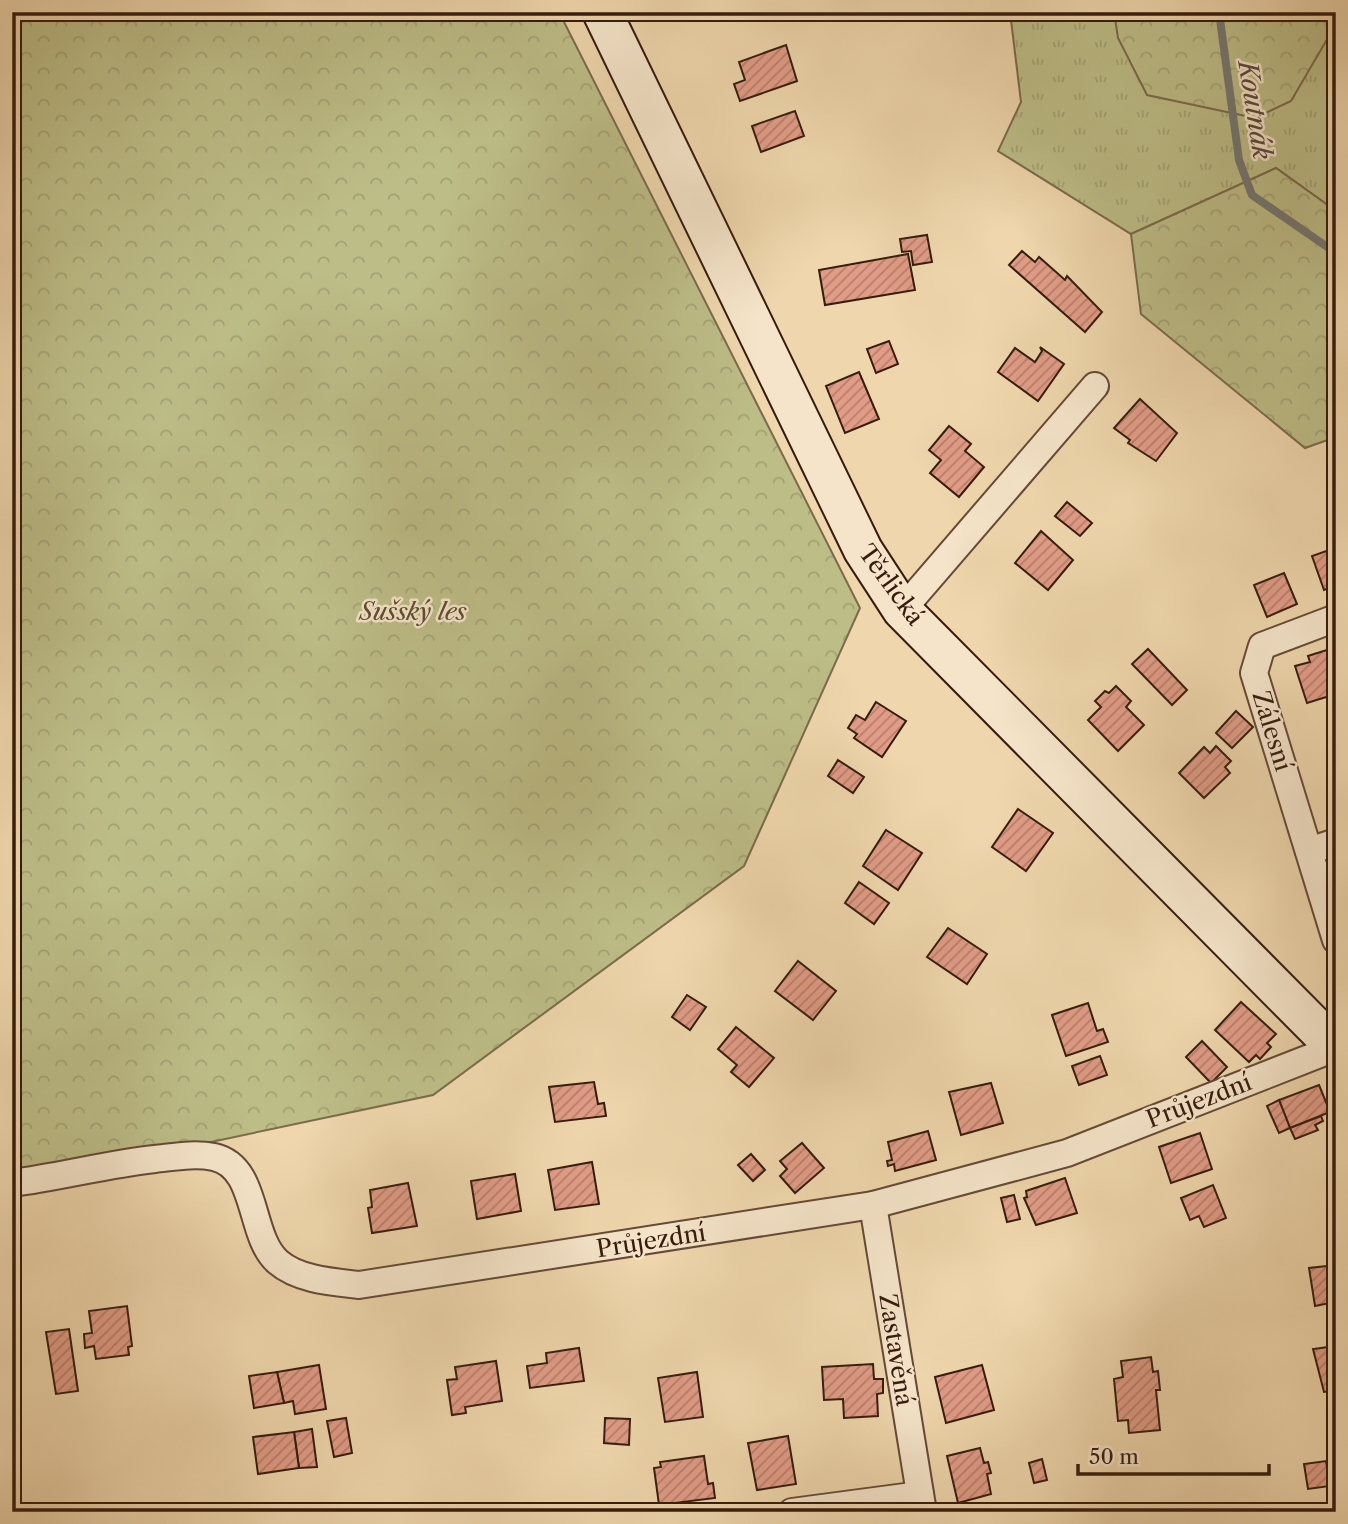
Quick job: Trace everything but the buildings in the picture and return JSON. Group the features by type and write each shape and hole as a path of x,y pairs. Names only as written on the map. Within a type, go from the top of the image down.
{"main road":[{"name":"Těrlická","path":"602,12 863,550 902,610 1335,1048"}],"street":[{"path":"902,610 1095,386"},
{"name":"Zálesní","path":"1336,618 1262,646 1254,673 1336,940"},
{"path":"1308,851 1336,842"},
{"name":"Průjezdní","path":"12,1183 110,1164 191,1155 217,1157 238,1172 250,1197 259,1235 266,1249 279,1264 301,1274 359,1285 873,1205 1066,1153 1335,1048"},
{"name":"Zastavěná","path":"792,1512 921,1503 873,1205"}],"green space":[{"name":"Sušský les","path":"12,12 559,12 860,608 744,866 433,1095 12,1184"},
{"path":"1010,12 1336,12 1336,211 1276,168 1131,234 998,151 1021,102"},
{"path":"1114,12 1336,12 1336,24 1291,101 1255,118 1147,95 1118,38"},
{"path":"1276,168 1336,211 1336,437 1305,448 1141,314 1131,234"}],"waterway":[{"name":"Koutnák","path":"1219,12 1239,160 1252,195 1336,253"}]}
